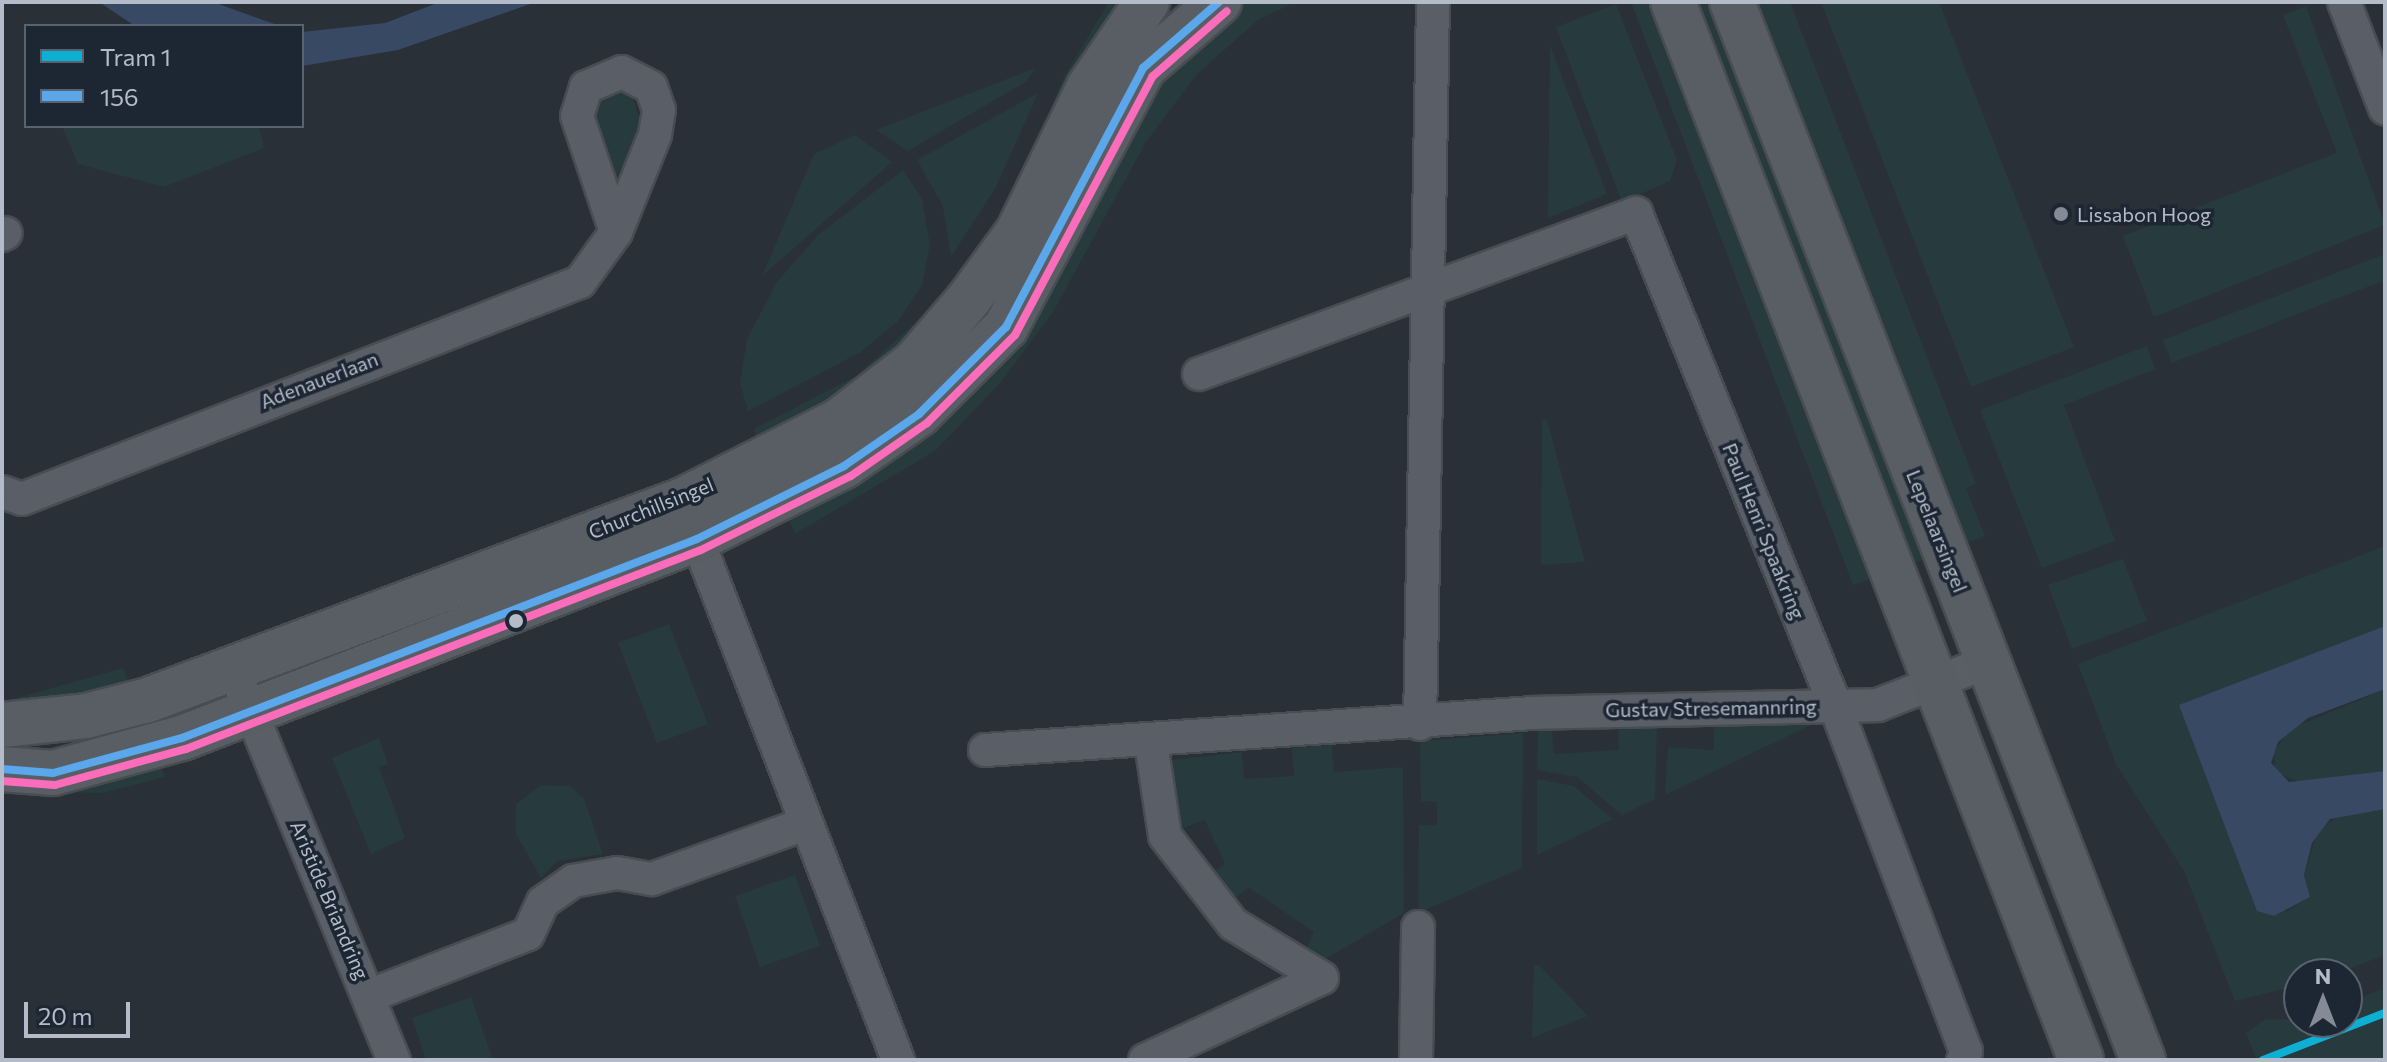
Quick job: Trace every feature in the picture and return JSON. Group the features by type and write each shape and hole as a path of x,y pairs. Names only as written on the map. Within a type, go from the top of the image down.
{"street":[{"name":"Churchillsingel","path":"2,769 53,773 108,761 250,711 690,519 839,421 914,363 1018,232 1089,87 1147,2"},
{"name":"Churchillsingel","path":"2,725 86,716 844,466 919,414 1006,327 1143,68 1219,2"},
{"path":"1420,724 1433,2"},
{"path":"1673,2 1938,681 2081,1060"},
{"name":"Lepelaarsingel","path":"1732,2 1993,660 2143,1060"},
{"path":"2344,2 2385,108"},
{"name":"Paul Henri Spaakring","path":"1199,374 1636,213 1835,705 1966,1051 1963,1060"},
{"name":"Adenauerlaan","path":"2,492 22,499 580,282 616,232"},
{"path":"690,519 898,1060"},
{"name":"Gustav Stresemannring","path":"985,750 1151,743 1533,713 1878,705 1993,660"},
{"name":"Aristide Briandring","path":"233,668 371,995 528,934 543,902 573,881 617,873 652,879 805,824"},
{"path":"1145,1060 1322,978 1233,924 1165,836 1151,743"},
{"path":"1416,1060 1414,1009 1418,927"},
{"path":"371,995 394,1060"}],"green space":[{"path":"1109,2 1135,2 1042,155 1033,151 1064,77"},
{"path":"1229,2 1296,2 1258,20 1197,74 1146,142 1053,312 1001,382 935,451 795,534 785,510 936,413 1153,77"},
{"path":"1631,2 1659,2 1881,575 1853,585"},
{"path":"1682,2 1723,2 1935,555 1901,568"},
{"path":"1746,2 1790,2 1976,484 1966,488 1985,536 1956,548"},
{"path":"1821,2 1939,2 2074,347 1971,387"},
{"path":"1616,4 1677,160 1670,181 1622,202 1556,27"},
{"path":"2306,6 2385,225 2154,317 2123,236 2337,153 2283,15"},
{"path":"1550,46 1607,194 1548,218"},
{"path":"1035,68 1027,81 908,151 876,130"},
{"path":"620,91 633,98 642,126 613,184 592,135 596,102"},
{"path":"1038,93 996,187 951,257 943,206 917,160"},
{"path":"63,128 259,128 264,148 164,187 78,164"},
{"path":"855,135 892,162 762,276 814,154"},
{"path":"903,170 922,199 930,244 922,285 898,321 861,352 748,411 740,383 747,339 777,282 818,235"},
{"path":"2385,254 2385,280 2172,363 2163,340"},
{"path":"943,298 926,335 761,449 754,429 856,376"},
{"path":"2147,346 2155,369 2064,405 2115,541 2042,568 1980,410"},
{"path":"1542,420 1547,420 1585,562 1541,565"},
{"path":"2385,546 2385,626 2180,706 2286,912 2310,897 2304,875 2318,831 2342,813 2385,809 2385,955 2363,963 2363,958 2283,958 2283,989 2235,1001 2184,871 2116,764 2078,664"},
{"path":"2123,559 2147,621 2072,649 2048,585"},
{"path":"669,624 708,724 657,743 618,643"},
{"path":"123,668 133,692 2,716 2,702"},
{"path":"2385,689 2385,771 2299,782 2275,772 2274,751 2290,729"},
{"path":"1805,712 1811,725 1665,795 1668,747 1714,750 1713,718"},
{"path":"1657,722 1655,799 1622,815 1577,777 1537,770 1538,730 1552,729 1554,754 1619,750 1618,724"},
{"path":"1523,733 1522,868 1418,913 1419,825 1437,825 1437,802 1421,801 1420,741"},
{"path":"379,738 388,764 379,767 405,838 371,854 332,758"},
{"path":"1332,745 1334,772 1403,767 1404,913 1320,962 1304,954 1314,932 1248,887 1232,901 1206,876 1225,864 1205,820 1183,828 1171,760 1242,752 1244,779 1294,776 1292,748"},
{"path":"159,761 165,777 103,793 2,792 2,782"},
{"path":"1537,779 1574,786 1613,819 1537,855"},
{"path":"541,785 570,786 584,799 603,854 557,861 541,878 516,834 516,804"},
{"path":"795,875 820,946 760,967 735,896"},
{"path":"1539,965 1588,1016 1532,1038 1534,966"},
{"path":"2385,988 2385,1060 2257,1060 2246,1033 2266,1019 2283,1020 2283,1038 2363,1038 2363,997"},
{"path":"471,997 493,1060 426,1060 412,1018"}],"water":[{"path":"99,2 213,2 274,24 132,24"},
{"path":"440,2 536,2 398,50 304,66 304,32 385,23"},
{"path":"2385,626 2385,689 2308,718 2278,742 2271,763 2289,782 2385,771 2385,809 2330,819 2312,843 2304,875 2310,897 2274,916 2257,911 2179,705"}],"tram line":[{"name":"1","path":"2263,1060 2385,1013"}],"transit line":[{"name":"156","path":"2,769 53,773 182,738 697,539 844,466 919,414 1006,327 1143,68 1219,2"},
{"path":"2,781 55,785 186,749 701,550 851,476 927,423 1015,335 1153,76 1227,11"}],"place":[{"name":"Lissabon Hoog","path":"2061,214"}]}
